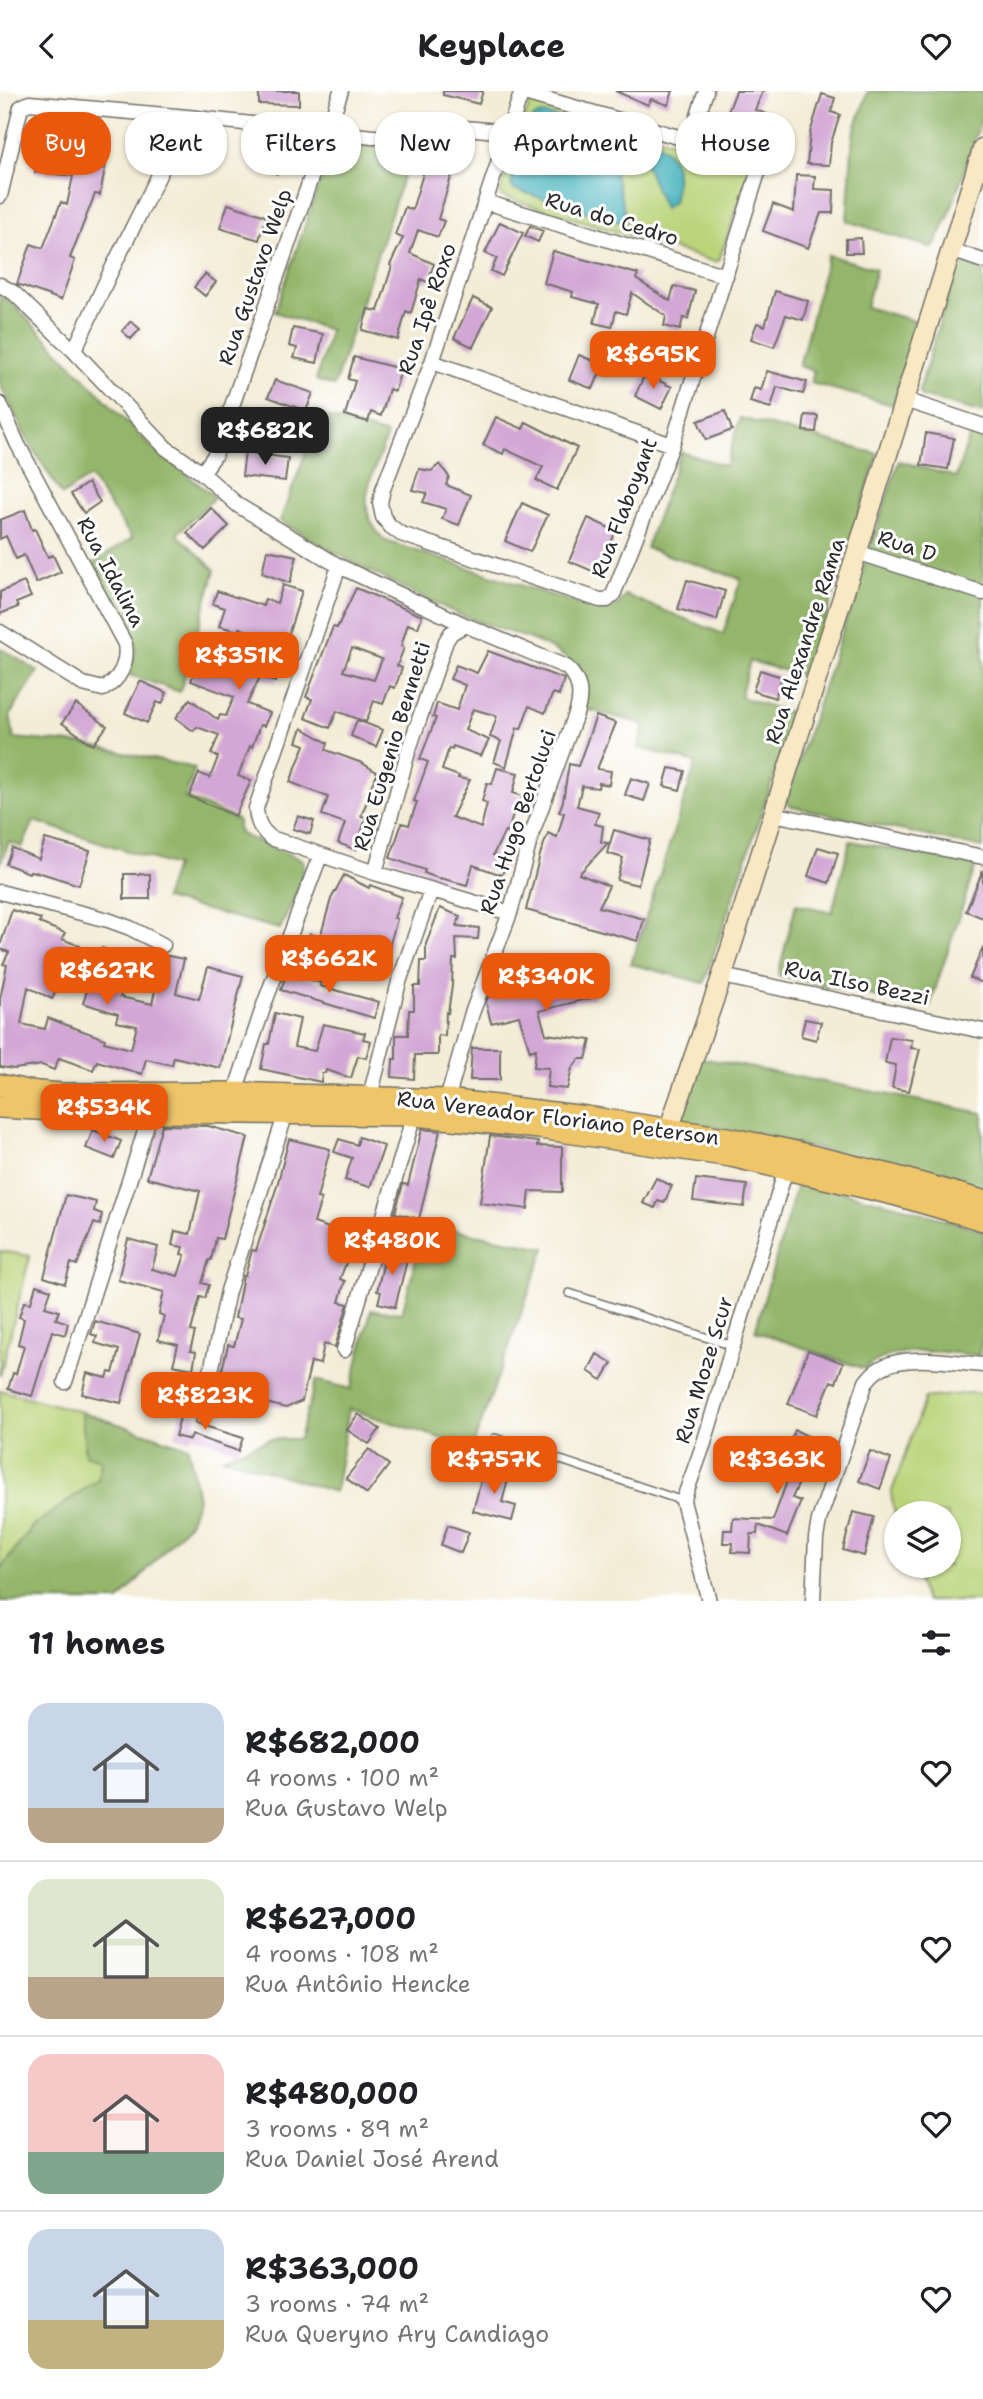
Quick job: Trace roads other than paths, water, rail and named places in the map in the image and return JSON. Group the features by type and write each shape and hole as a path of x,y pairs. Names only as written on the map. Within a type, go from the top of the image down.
{"main road":[{"name":"Rua Vereador Floriano Peterson","path":"0,1085 61,1094 232,1103 286,1113 414,1115 538,1128 666,1137"},
{"name":"Rua Vereador Floriano Peterson","path":"0,1107 151,1112 232,1103 370,1096 447,1100 666,1137 731,1156 789,1160 916,1181 983,1201"},
{"name":"Rua Vereador Floriano Peterson","path":"789,1160 983,1220"}],"street":[{"name":"Rua Gustavo Welp","path":"334,112 341,91"},
{"path":"699,112 706,91"},
{"path":"522,92 676,136"},
{"name":"Rua Ipê Roxo","path":"515,112 522,92"},
{"path":"0,196 21,107 29,103 131,112"},
{"path":"361,136 414,137 442,126 489,130"},
{"name":"Rua Alexandre Rama","path":"666,1137 722,976 983,148"},
{"path":"74,351 159,175"},
{"name":"Rua Gustavo Welp","path":"202,473 215,455 313,175"},
{"name":"Rua Ipê Roxo","path":"495,175 432,362 389,470 380,503 383,517 401,534 600,600 613,596"},
{"name":"Rua Flaboyant","path":"613,596 672,445 759,175"},
{"name":"Rua do Cedro","path":"486,202 726,276"},
{"path":"951,250 983,261"},
{"path":"0,285 14,293 74,351 166,447 202,473 239,506 339,566 465,625"},
{"path":"432,362 672,445"},
{"path":"905,400 983,426"},
{"name":"Rua Idalina","path":"0,404 17,443 125,644 127,657 115,683 103,689 83,684 0,632"},
{"name":"Rua D","path":"857,552 983,593"},
{"path":"339,566 256,808 257,821 271,838 320,856 510,913"},
{"name":"Rua Eugenio Bennetti","path":"375,873 408,752 451,633 465,625"},
{"name":"Rua Hugo Bertoluci","path":"447,1100 472,1013 510,913 532,833 579,706 576,675 566,667 465,625"},
{"path":"773,814 983,857"},
{"path":"232,1103 265,1002 320,856"},
{"path":"370,1096 399,982 431,890"},
{"path":"0,892 130,928 163,945"},
{"name":"Rua Ilso Bezzi","path":"722,976 983,1031"},
{"path":"65,1383 151,1112"},
{"path":"205,1399 228,1291 286,1113"},
{"path":"344,1350 414,1115"},
{"name":"Rua Moze Scur","path":"683,1501 704,1443 789,1160"},
{"path":"813,1601 819,1520 866,1382 879,1369 897,1362 920,1360 983,1365"},
{"path":"683,1501 709,1601"}],"lane":[{"path":"569,1293 734,1346"},
{"path":"495,1438 683,1501"}],"water":[{"path":"662,147 672,158 676,174 673,202 664,209 650,175 662,175"},
{"path":"514,175 615,175 627,221 618,222 513,189 511,183"}]}
